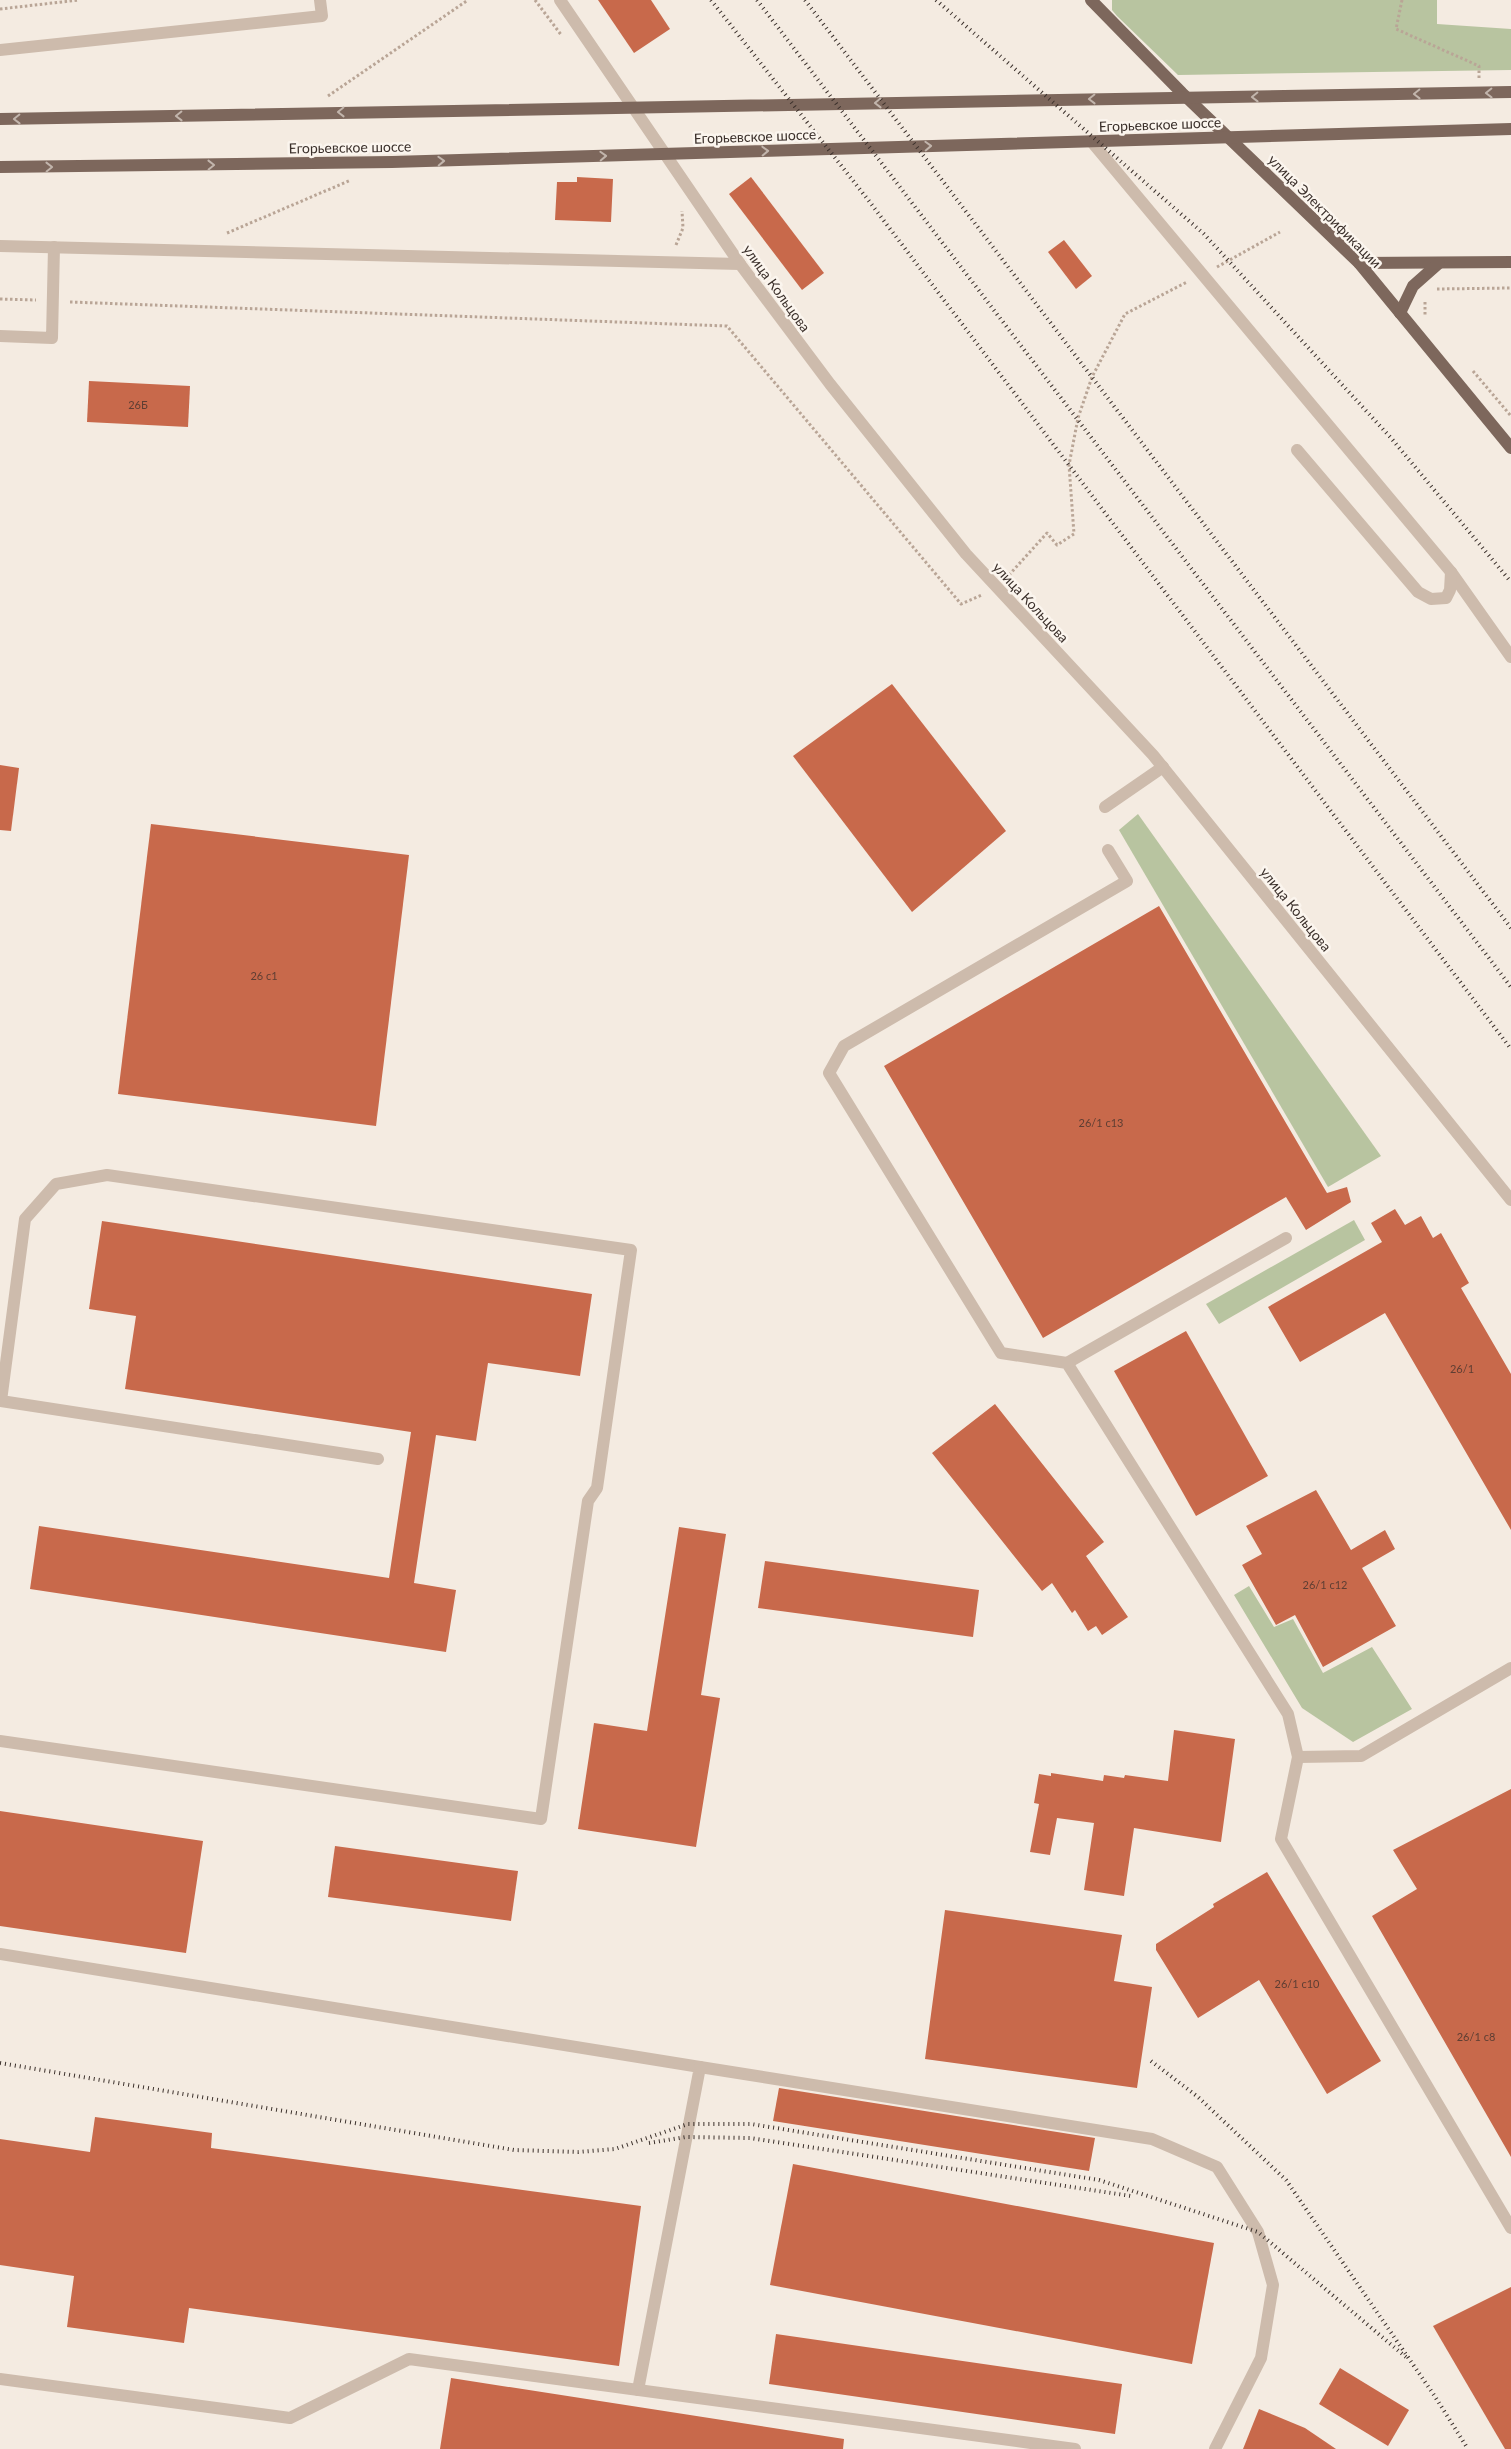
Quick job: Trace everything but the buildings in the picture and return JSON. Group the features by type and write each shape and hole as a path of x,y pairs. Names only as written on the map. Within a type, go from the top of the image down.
{"main road":[{"name":"улица Электрификации","path":"1091,0 1143,54 1360,263 1511,448"},
{"name":"Егорьевское шоссе","path":"0,119 1511,92"},
{"name":"Егорьевское шоссе","path":"0,167 392,162 1511,129"},
{"path":"1360,263 1511,262"},
{"path":"1400,313 1413,286 1439,263"}],"street":[{"path":"0,50 322,16 320,0"},
{"name":"улица Кольцова","path":"560,0 740,264 830,384 966,554 1163,767 1511,1200"},
{"path":"1091,141 1451,572 1511,657"},
{"path":"0,246 740,264"},
{"path":"0,336 52,338 54,247"},
{"path":"1297,450 1418,592 1431,599 1446,598 1450,590 1451,572"},
{"path":"1105,807 1163,767"},
{"path":"1108,850 1127,881 844,1046 829,1074 1001,1352 1068,1363 1286,1238"},
{"path":"0,1741 541,1819 588,1501 597,1488 631,1250 106,1175 56,1184 25,1219 1,1402 378,1459"},
{"path":"1068,1363 1288,1714 1298,1756 1281,1839 1511,2228"},
{"path":"1298,1756 1361,1756 1511,1668"},
{"path":"0,1954 1152,2139 1216,2166 1258,2232 1272,2285 1261,2358 1215,2449"},
{"path":"638,2390 700,2066"},
{"path":"0,2379 290,2418 408,2359 1075,2449"}],"path":[{"path":"0,9 78,0"},
{"path":"321,101 468,0"},
{"path":"535,0 564,40"},
{"path":"1402,0 1396,29 1479,66 1479,78"},
{"path":"237,233 227,232 357,178"},
{"path":"674,247 678,244 683,228 681,202"},
{"path":"1211,270 1280,232"},
{"path":"0,299 726,326 961,604 997,588 1047,533 1057,545 1074,534 1069,466 1078,418 1092,377 1125,314 1194,279"},
{"path":"1431,293 1438,288 1511,288"},
{"path":"1425,298 1425,315 1431,322"},
{"path":"1468,366 1511,416"}],"green space":[{"path":"1112,0 1437,0 1437,24 1511,29 1511,70 1178,75 1117,16 1112,10"},
{"path":"1138,814 1381,1156 1328,1187 1119,830"},
{"path":"1354,1220 1365,1240 1219,1324 1206,1304"},
{"path":"1249,1586 1274,1627 1293,1619 1323,1673 1372,1647 1412,1709 1353,1742 1302,1708 1234,1595"}],"railway":[{"path":"711,0 869,201 1511,1049"},
{"path":"757,0 1511,987"},
{"path":"805,0 1511,928"},
{"path":"936,0 1204,234 1391,438 1511,582"},
{"path":"1151,2061 1198,2097 1286,2180 1434,2395 1468,2449"},
{"path":"0,2063 514,2150 578,2152 615,2149 688,2124 751,2124 1099,2180 1258,2232 1407,2358"},
{"path":"649,2143 686,2137 750,2138 1131,2196"}]}
